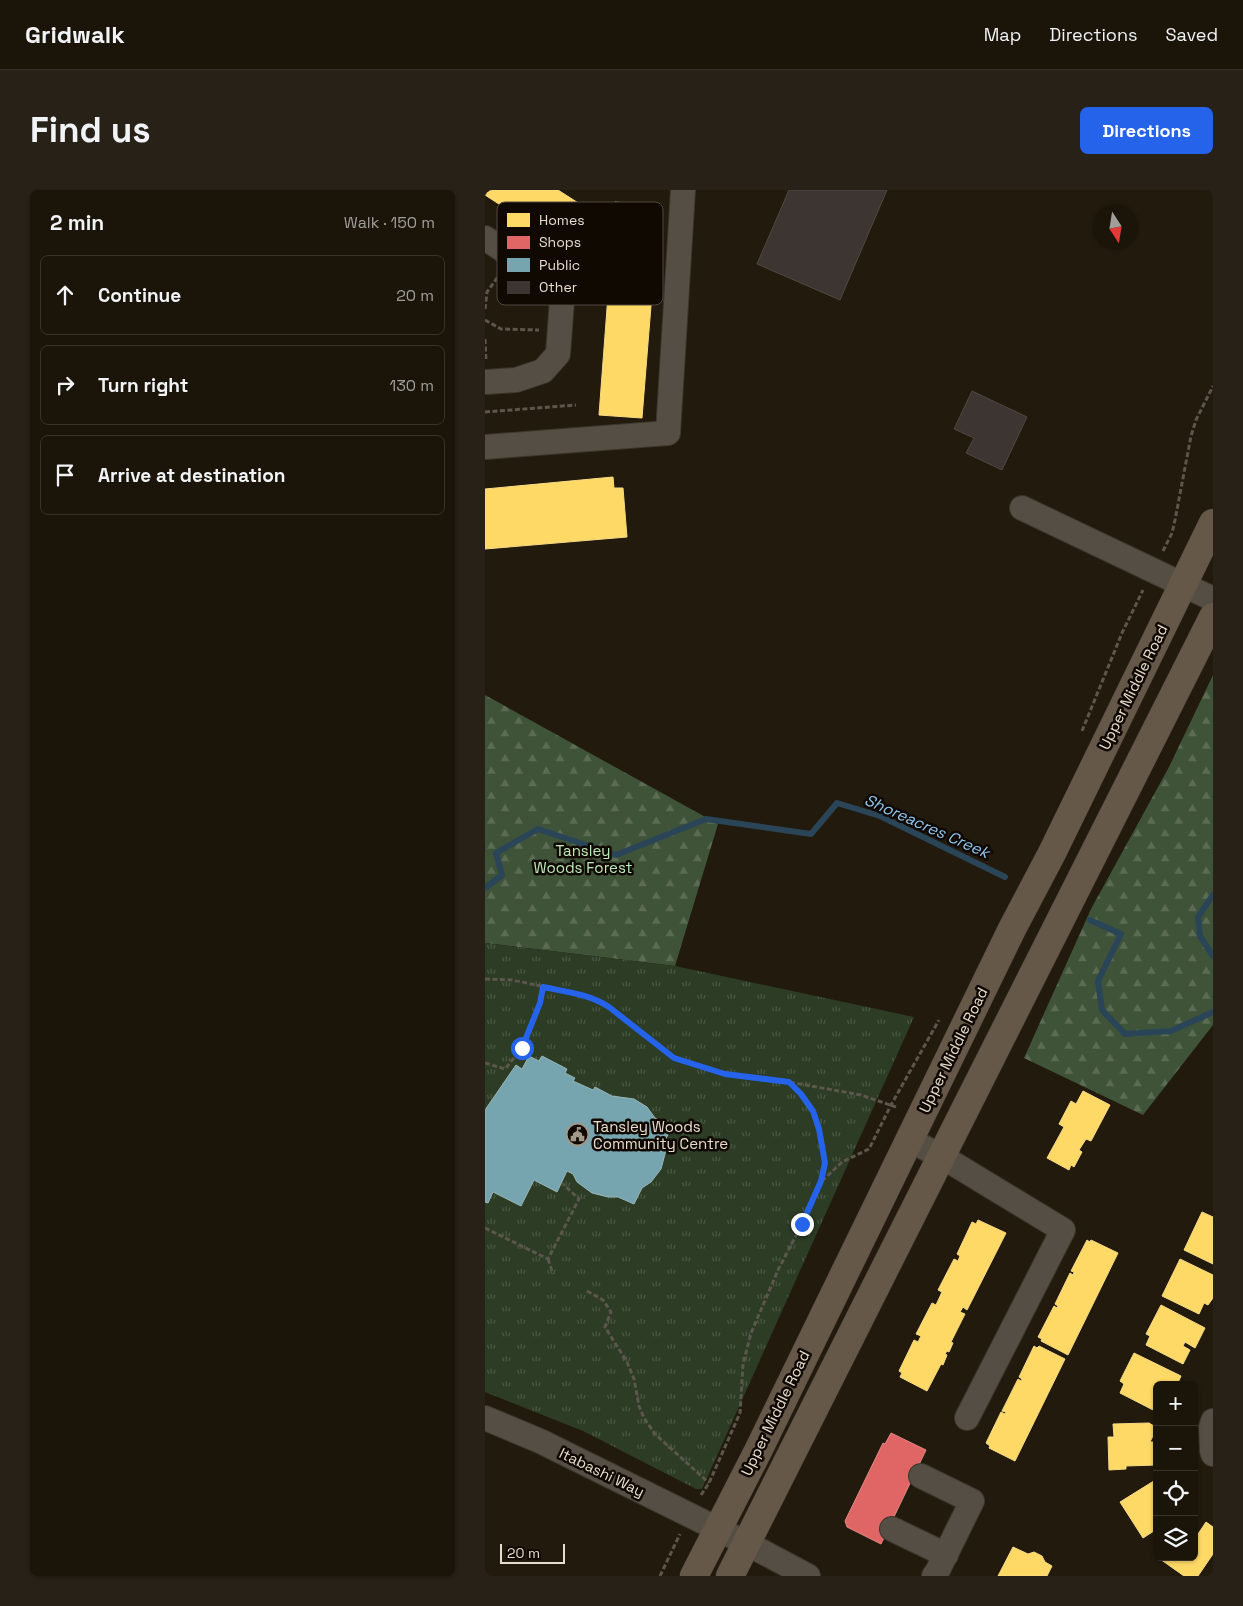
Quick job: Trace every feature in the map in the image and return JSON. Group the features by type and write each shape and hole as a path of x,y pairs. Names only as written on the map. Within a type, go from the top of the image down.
{"main road":[{"name":"Upper Middle Road","path":"694,1576 1213,523"},
{"name":"Upper Middle Road","path":"730,1576 1213,617"}],"street":[{"path":"485,447 668,433 683,190"},
{"path":"485,238 497,246"},
{"path":"485,382 516,380 543,371 558,354 562,305"},
{"path":"1022,508 1213,599"},
{"path":"909,1140 941,1156 1063,1230 967,1418"},
{"name":"Itabashi Way","path":"485,1418 540,1441 746,1543 808,1576"},
{"path":"1213,1421 1211,1428 1213,1454"},
{"path":"921,1476 972,1501 939,1570 933,1576"},
{"path":"892,1529 946,1555"}],"path":[{"path":"485,309 487,292 497,279"},
{"path":"485,320 501,330 560,330"},
{"path":"1081,735 1122,633 1172,533 1191,436 1196,420 1213,386"},
{"path":"485,412 576,405"},
{"path":"485,979 512,980 589,996 609,1007 674,1058 725,1074 789,1082 861,1095 896,1107"},
{"path":"485,1063 505,1069 522,1048 540,1003 543,987"},
{"path":"740,1413 743,1364 751,1332 779,1268 802,1224 821,1181 825,1163 819,1129 813,1111 801,1094 789,1082"},
{"path":"821,1181 842,1162 869,1149"},
{"path":"548,1259 579,1199 563,1184"},
{"path":"485,1228 548,1259 553,1274"},
{"path":"587,1292 603,1300 611,1312 605,1328 627,1362 635,1379 639,1406 644,1418 655,1434 712,1483"}],"green space":[{"path":"1213,675 1213,1025 1143,1115 1024,1058 1091,909 1169,767"},
{"name":"Tansley Woods Forest","path":"485,695 718,824 675,966 485,943"},
{"path":"485,943 675,966 914,1017 702,1489 696,1489 583,1431 485,1392"}],"building: Homes":[{"path":"485,190 558,190 577,202 497,203 485,195"},
{"path":"607,305 651,305 642,418 599,415"},
{"path":"613,477 614,488 623,488 627,537 485,549 485,489"},
{"path":"1083,1091 1110,1105 1091,1141 1086,1139 1079,1150 1082,1152 1074,1167 1071,1165 1069,1170 1047,1158 1064,1127 1059,1124 1071,1101 1076,1104"},
{"path":"1202,1212 1213,1217 1213,1264 1184,1250"},
{"path":"978,1220 1006,1233 967,1310 963,1307 960,1312 965,1314 951,1342 953,1343 949,1352 947,1351 945,1354 947,1355 943,1365 941,1364 927,1391 900,1377 902,1373 899,1371 914,1340 918,1342 921,1336 916,1334 932,1303 936,1305 942,1292 938,1290 954,1259 958,1261 960,1256 957,1254 972,1222 976,1224"},
{"path":"1087,1240 1090,1242 1091,1240 1118,1253 1068,1355 1041,1341 1042,1339 1038,1337 1054,1306 1057,1308 1058,1306 1055,1304 1070,1273 1073,1275 1074,1272 1071,1271"},
{"path":"1180,1259 1213,1275 1213,1298 1208,1305 1204,1303 1199,1314 1162,1296"},
{"path":"1161,1305 1205,1328 1195,1348 1185,1342 1183,1346 1190,1350 1183,1364 1146,1345 1150,1336 1146,1334"},
{"path":"1034,1346 1037,1348 1039,1346 1065,1359 1015,1461 989,1448 990,1446 986,1443 1001,1412 1005,1414 1006,1412 1002,1411 1018,1379 1021,1381 1022,1379 1019,1377"},
{"path":"1134,1353 1181,1376 1179,1381 1153,1381 1153,1410 1120,1393 1124,1384 1120,1381"},
{"path":"1149,1423 1153,1425 1153,1436 1150,1442 1153,1442 1153,1465 1126,1466 1126,1469 1109,1470 1108,1437 1114,1437 1113,1424"},
{"path":"1153,1481 1153,1532 1143,1538 1120,1502"},
{"path":"1206,1522 1213,1527 1213,1554 1198,1576 1184,1576 1163,1561 1198,1561 1198,1534"},
{"path":"1013,1547 1028,1554 1034,1552 1042,1556 1045,1562 1052,1566 1047,1576 998,1576"}],"building: Shops":[{"path":"891,1433 926,1450 881,1544 847,1527 845,1521 883,1443 885,1444"}],"building: Public":[{"name":"Tansley Woods Community Centre","path":"529,1056 539,1061 542,1056 567,1069 565,1073 575,1078 573,1081 593,1090 595,1087 612,1096 634,1099 647,1107 655,1118 672,1126 664,1143 666,1150 661,1169 651,1182 642,1188 634,1204 618,1197 608,1197 592,1193 577,1182 573,1174 567,1171 557,1192 534,1180 521,1206 493,1192 488,1203 485,1202 485,1110 516,1065 522,1069"}],"building: Other":[{"path":"789,190 887,190 840,300 757,264"},
{"path":"972,391 1027,417 1002,470 966,453 974,438 954,429"}],"waterway":[{"name":"Shoreacres Creek","path":"485,888 502,875 496,853 538,829 616,855 706,819 811,834 837,803 880,816 1005,877"},
{"name":"Shoreacres Creek","path":"1213,895 1198,917 1200,936 1213,956"},
{"name":"Shoreacres Creek","path":"1090,920 1121,934 1098,981 1102,1010 1125,1034 1171,1031 1213,1012"}],"place":[{"name":"Tansley Woods Community Centre","path":"577,1135"}],"route":[{"path":"522,1048 540,1003 543,987 589,996 598,1000 674,1058 725,1074 789,1082 801,1094 813,1111 819,1129 825,1163 821,1181 802,1224"}]}
